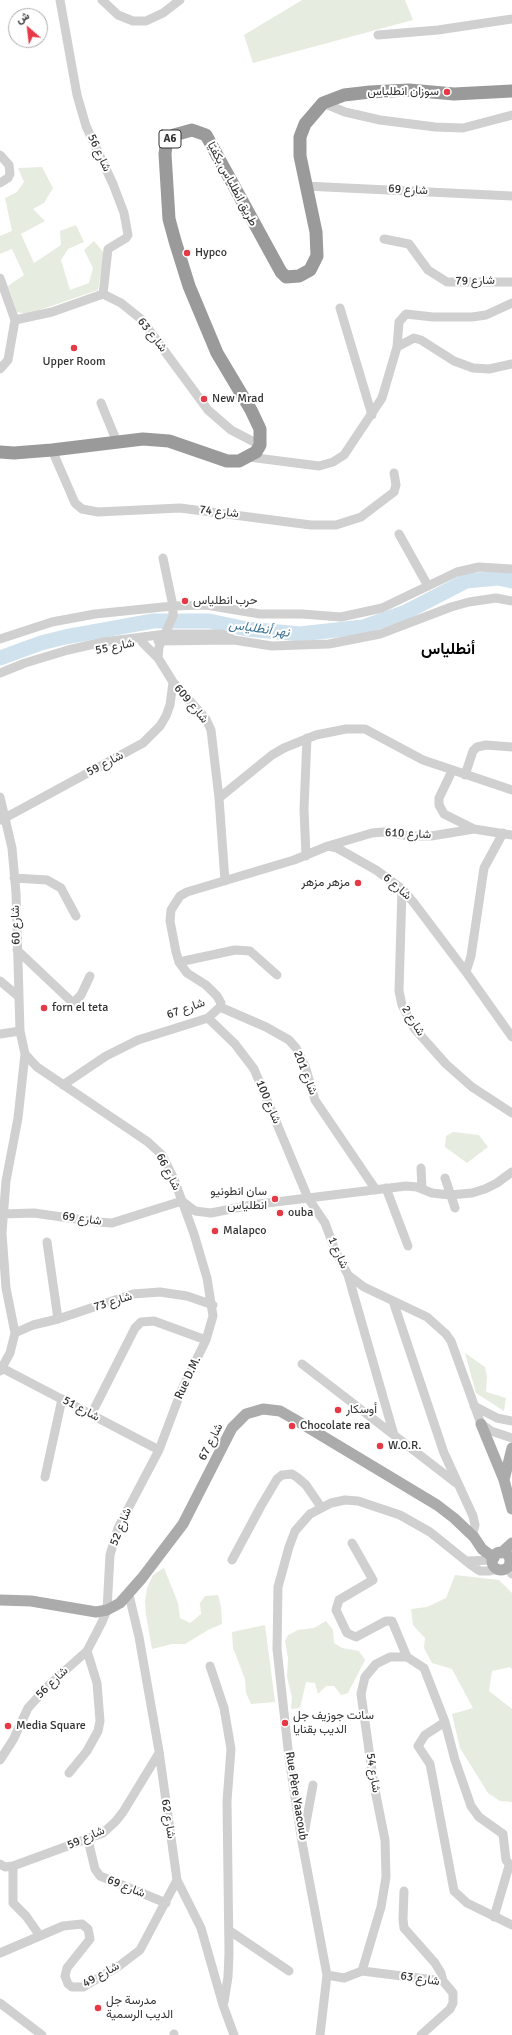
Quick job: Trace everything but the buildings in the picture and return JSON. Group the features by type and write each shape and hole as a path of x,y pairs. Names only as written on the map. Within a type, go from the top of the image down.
{"highway":[{"name":"طريق انطلياس بكفيّا","path":"260,445 260,429 251,410 217,353 195,303 181,263 170,219 167,187 166,144 174,136 181,132 192,130 206,135 273,260 286,277 299,276 310,270 317,256 316,232 305,186 300,156 300,137 305,124 323,104 344,95 370,92 409,90 454,94 512,91"},
{"path":"0,452 14,453 52,450 117,442 158,439 169,441 227,461 239,461 256,452 260,445"}],"main road":[{"name":"شارع 67","path":"0,1600 31,1601 87,1612 107,1610 120,1602 129,1594 183,1524 232,1428 246,1414 259,1409 271,1409 294,1419 437,1505 473,1536 482,1549 503,1562"},
{"path":"481,1424 504,1480 512,1509"},
{"path":"504,1480 512,1448"},
{"path":"503,1562 512,1543"}],"street":[{"name":"شارع 56","path":"60,0 76,95 86,126 124,213 128,235 126,238 108,249 104,294"},
{"path":"102,0 118,15 133,22 146,21 163,13 180,0"},
{"path":"378,35 438,30 512,19"},
{"path":"323,104 345,112 380,120 435,127 463,128 512,115"},
{"path":"0,155 8,165 10,174 8,178 0,183"},
{"name":"شارع 69","path":"305,186 512,196"},
{"name":"شارع 79","path":"384,240 409,244 428,270 447,282 512,282"},
{"path":"0,278 15,320 8,360 0,369"},
{"path":"15,320 52,312 104,294"},
{"name":"شارع 63","path":"104,294 122,303 141,319 201,402 215,418 231,430 260,445"},
{"path":"249,457 310,465 325,465 344,455 372,415 386,386 396,347 399,322 406,314 433,317 472,317 486,314 512,303"},
{"path":"340,308 372,415"},
{"path":"396,347 414,338 421,340 462,365 472,368 490,369 512,364"},
{"path":"101,403 117,442"},
{"name":"شارع 74","path":"52,450 75,503 82,509 98,512 180,508 311,525 336,525 361,517 394,492 396,485 394,473"},
{"path":"399,534 428,586"},
{"path":"158,658 157,652 173,616 173,606 163,558"},
{"path":"0,638 52,622 95,614 173,606 206,605 260,614 302,614 341,617 382,608 457,572 479,567 512,569"},
{"name":"شارع 55","path":"0,680 45,662 142,642 166,634 234,640 272,646 329,644 380,634 451,607 469,602 496,598 512,601"},
{"path":"0,674 25,663 68,650 103,642 166,634"},
{"name":"شارع 609","path":"142,642 158,658 172,682 193,703 206,719 208,724 213,741 225,881"},
{"name":"شارع 59","path":"2,819 143,743 160,726 166,716 170,705 172,682"},
{"path":"219,798 272,755 307,738 336,730 365,729 422,760 512,790"},
{"path":"306,856 304,809 307,738"},
{"path":"465,775 473,751 477,747 486,744 512,747"},
{"path":"452,771 439,798 439,805 444,814 474,829"},
{"name":"شارع 60","path":"0,797 2,819 12,848 20,1031 25,1054"},
{"name":"شارع 610","path":"328,846 383,832 411,836 431,836 474,829 508,834"},
{"path":"466,972 471,956 484,868 508,834"},
{"path":"277,975 250,951 236,950 179,962 170,921 174,903 180,896 188,892 306,856 328,846"},
{"name":"شارع 6","path":"328,846 338,848 376,870 402,889 466,972 512,1038"},
{"path":"14,878 47,880 61,888 76,916"},
{"name":"شارع 2","path":"402,889 399,990 402,1005 414,1028 446,1064 472,1087 512,1112"},
{"path":"17,950 73,1003 81,995 90,976"},
{"name":"شارع 67","path":"63,1085 106,1056 138,1040 208,1018 220,1007 221,1003 217,996 206,985 187,973 179,962"},
{"path":"0,981 18,996"},
{"name":"شارع 201","path":"220,1007 266,1027 290,1040 305,1066 315,1100 381,1189 408,1246"},
{"name":"شارع 100","path":"208,1018 235,1044 254,1069 308,1198"},
{"path":"0,1034 20,1031"},
{"path":"1,1370 10,1354 15,1333 13,1318 3,1288 2,1214 6,1182 18,1118 25,1054"},
{"name":"شارع 66","path":"25,1054 37,1067 158,1151 169,1169 182,1201 203,1261 213,1305"},
{"path":"421,1168 422,1189"},
{"path":"182,1201 195,1211 211,1213 251,1205 413,1186 432,1193 450,1195 485,1189 497,1183 512,1172"},
{"path":"445,1178 455,1208"},
{"name":"شارع 1","path":"308,1198 325,1223 335,1250 348,1275 364,1287 427,1317 446,1334 451,1341 481,1424"},
{"name":"شارع 69","path":"2,1214 34,1213 112,1223 182,1201"},
{"path":"47,1242 58,1319"},
{"path":"348,1275 394,1434"},
{"name":"شارع 73","path":"15,1333 33,1325 58,1319 107,1301 133,1294 160,1292 187,1296 213,1305"},
{"path":"394,1301 433,1424 475,1522 473,1536"},
{"name":"Rue D.M.","path":"159,1450 182,1389 206,1340 213,1316 213,1305"},
{"path":"13,1318 33,1325"},
{"path":"91,1414 135,1328 141,1322 154,1321 206,1340"},
{"path":"302,1364 457,1483"},
{"name":"شارع 51","path":"1,1370 62,1399 159,1450"},
{"path":"45,1477 62,1399"},
{"path":"474,1406 497,1418 512,1421"},
{"path":"481,1424 491,1431 512,1438"},
{"name":"شارع 52","path":"107,1610 109,1565 112,1546 122,1518 159,1450"},
{"path":"232,1560 265,1499 277,1479 282,1475 292,1474 298,1478 314,1495 321,1507"},
{"name":"Rue Père Yaacoub","path":"320,2035 327,1975 302,1842 289,1758 276,1649 277,1604 283,1567 295,1531 306,1517 321,1507 345,1500 373,1505 400,1515 430,1532 467,1562 503,1562"},
{"path":"352,1543 373,1580 339,1600 336,1610 347,1633 356,1637 386,1621 392,1620 406,1657 424,1668 445,1722 455,1760 471,1806 479,1817 503,1834 506,1860 510,1867 494,1916"},
{"name":"شارع 62","path":"129,1594 139,1637 159,1753 177,1880 201,1928 223,2005 234,2035"},
{"name":"شارع 56","path":"0,1760 13,1740 32,1702 86,1651 107,1610"},
{"path":"69,1773 87,1751 98,1731 100,1707 97,1683 86,1651"},
{"name":"شارع 54","path":"362,1971 384,1894 386,1854 363,1713 362,1686 369,1670 376,1664 390,1657 406,1657"},
{"path":"210,1666 224,1708 231,1749 227,1801 230,1931 228,1977 223,2005"},
{"path":"445,1722 425,1735 418,1746 430,1764 454,1891 467,1902 512,1925"},
{"name":"شارع 59","path":"0,1864 5,1867 13,1866 88,1840 103,1833 116,1822 159,1753"},
{"path":"302,1842 313,1785"},
{"name":"شارع 69","path":"88,1840 94,1868 100,1876 166,1903"},
{"path":"13,1866 14,1903 40,1936"},
{"name":"شارع 49","path":"0,1953 63,1926 82,1924 88,1928 90,1939 71,1962 65,1976 68,1984 72,1987 83,1987 120,1966 140,1950 177,1880"},
{"path":"404,1891 404,1928 434,1963 441,1973 443,1981"},
{"path":"230,1931 289,1971"},
{"name":"شارع 63","path":"327,1975 344,1978 362,1971 443,1981 454,1992 453,2003 450,2009 421,2035"},
{"path":"0,2003 42,2035"}],"shaded area":[{"path":"302,0 405,0 413,20 253,63 244,35"},
{"path":"42,167 53,188 44,203 33,209 45,221 21,234 34,263 61,245 60,231 76,225 84,242 68,249 61,260 70,290 89,283 93,268 84,250 94,241 104,253 98,290 28,314 17,312 8,286 24,275 12,249 0,254 0,236 12,231 5,198 17,192 24,182 18,168"},
{"path":"453,1132 479,1135 488,1147 467,1163 445,1147 446,1136"},
{"path":"465,1353 485,1367 487,1377 486,1392 506,1398 504,1411 476,1393"},
{"path":"164,1568 178,1603 180,1618 190,1623 201,1614 200,1603 205,1596 218,1595 221,1607 222,1624 208,1630 185,1644 172,1644 152,1649 146,1615 145,1602 147,1588 153,1575"},
{"path":"455,1575 499,1580 512,1593 512,1669 510,1667 492,1671 489,1691 512,1709 512,1802 500,1801 488,1793 460,1748 452,1714 473,1708 452,1669 432,1663 424,1648 425,1638 413,1625 411,1609 427,1607 446,1598"},
{"path":"326,1621 333,1630 334,1643 342,1648 359,1651 365,1660 348,1693 341,1695 334,1686 326,1686 318,1694 315,1683 306,1682 300,1708 291,1709 292,1697 287,1677 288,1658 285,1641 288,1635 298,1630 314,1628"},
{"path":"265,1625 275,1702 251,1704 246,1693 245,1679 233,1648 232,1632"}],"waterway":[{"name":"نهر أنطلياس","path":"0,658 41,643 65,637 153,621 209,621 247,629 300,634 363,627 406,612 466,581 498,578 512,581"}],"place":[{"name":"سوزان انطلياس","path":"447,92"},
{"name":"Hypco","path":"187,253"},
{"name":"Upper Room","path":"74,348"},
{"name":"New Mrad","path":"204,399"},
{"name":"حرب انطلياس","path":"185,601"},
{"name":"مزهر مزهر","path":"358,883"},
{"name":"forn el teta","path":"44,1008"},
{"name":"سان انطونيو انطلياس","path":"275,1199"},
{"name":"ouba","path":"280,1213"},
{"name":"Malapco","path":"215,1231"},
{"name":"أوسكار","path":"338,1410"},
{"name":"Chocolate rea","path":"292,1426"},
{"name":"W.O.R.","path":"380,1446"},
{"name":"سانت جوزيف جل الديب بقنايا","path":"285,1723"},
{"name":"Media Square","path":"8,1726"},
{"name":"مدرسة جل الديب الرسمية","path":"98,2008"}],"district":[{"name":"أنطلياس","path":"448,650"}]}
